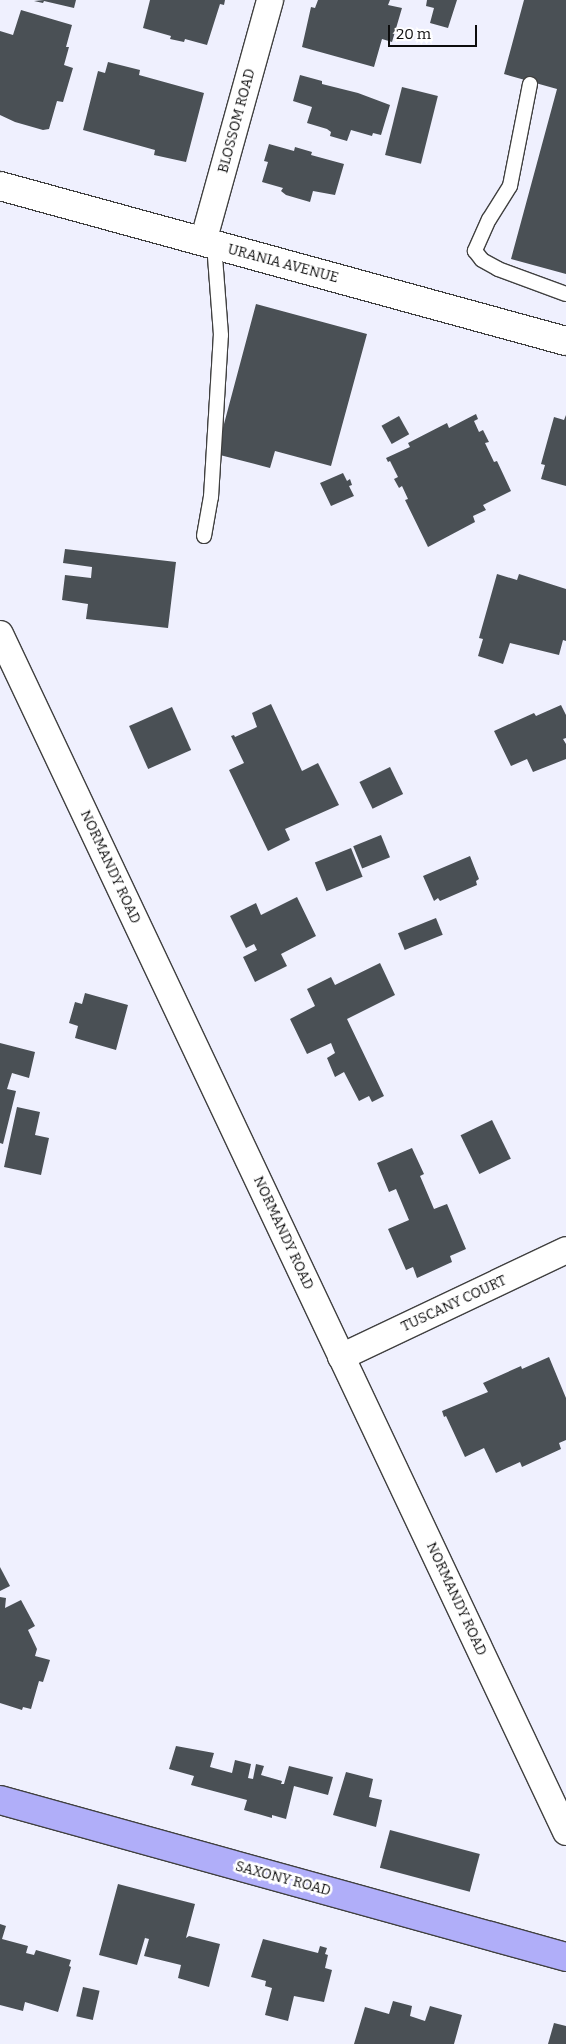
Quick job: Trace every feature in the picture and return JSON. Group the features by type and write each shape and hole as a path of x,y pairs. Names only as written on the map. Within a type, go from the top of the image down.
{"main road":[{"name":"SAXONY ROAD","path":"0,1800 566,1957"}],"street":[{"name":"BLOSSOM ROAD","path":"208,243 270,0"},
{"name":"URANIA AVENUE","path":"0,186 566,341"},
{"name":"NORMANDY ROAD","path":"0,634 566,1832"},
{"name":"TUSCANY COURT","path":"342,1357 566,1250"}],"lane":[{"path":"530,84 510,186 489,218 475,251 482,260 498,269 566,294"},
{"path":"204,536 211,497 221,335 208,243"}],"building":[{"path":"76,0 74,8 44,1 43,3 34,1"},
{"path":"150,0 225,0 224,5 220,4 207,45 185,39 184,42 170,39 171,36 143,28"},
{"path":"318,0 390,0 388,5 402,8 392,42 382,39 374,67 302,47 311,7 315,8"},
{"path":"427,0 457,0 448,28 430,23 434,8 426,6"},
{"path":"524,0 566,0 566,274 511,259 557,89 504,74"},
{"path":"21,10 72,25 66,47 69,47 64,65 73,68 63,102 57,101 49,129 43,130 15,122 0,115 0,31 13,35"},
{"path":"108,62 140,70 139,75 204,93 186,162 154,155 155,150 83,130 98,71 105,73"},
{"path":"300,75 322,81 322,84 358,93 390,105 381,135 373,133 372,136 351,130 347,141 330,136 331,132 327,129 307,123 312,107 293,101"},
{"path":"402,87 438,96 421,164 385,155"},
{"path":"269,144 294,151 295,147 312,152 311,155 344,164 335,195 313,191 310,202 286,195 281,191 283,188 262,182 268,162 264,161"},
{"path":"256,304 367,334 331,466 275,451 270,468 216,454"},
{"path":"476,414 478,419 474,421 479,432 483,430 489,442 485,443 494,462 497,461 511,491 483,505 486,510 473,516 475,522 428,547 405,500 408,499 402,486 399,488 394,479 398,477 390,461 388,462 386,458 410,447 408,443 447,423 449,428"},
{"path":"566,415 566,486 541,479 545,465 541,464 554,417 564,420"},
{"path":"399,416 409,434 392,444 382,426"},
{"path":"343,473 347,481 350,479 352,485 349,486 354,496 331,506 320,483"},
{"path":"65,549 176,562 168,628 86,619 88,604 62,600 65,575 91,578 92,567 63,563"},
{"path":"497,574 517,580 519,574 566,589 566,641 563,640 559,655 510,643 503,664 478,656 483,639 479,638"},
{"path":"271,704 302,771 318,763 339,805 285,829 290,840 268,851 229,770 244,763 231,736 234,735 235,737 257,727 252,713"},
{"path":"561,705 566,715 566,738 563,739 566,744 566,759 533,772 527,759 511,766 494,731 534,713 536,716"},
{"path":"172,707 191,750 148,769 129,726"},
{"path":"390,767 403,794 373,809 359,782"},
{"path":"381,835 390,857 362,868 353,846"},
{"path":"351,848 363,877 326,891 315,863"},
{"path":"470,856 479,879 476,881 477,885 440,901 438,898 434,901 423,876"},
{"path":"297,897 316,936 281,954 287,966 255,982 243,957 257,950 254,944 246,948 230,916 256,903 261,915"},
{"path":"436,918 443,935 405,950 398,933"},
{"path":"380,963 395,995 347,1019 384,1096 372,1102 369,1096 359,1101 344,1072 335,1077 327,1058 335,1053 331,1043 307,1054 290,1019 315,1006 307,989 331,977 335,985"},
{"path":"85,993 128,1005 116,1050 75,1038 78,1026 69,1023 75,1002 82,1004"},
{"path":"0,1043 35,1052 29,1078 12,1073 7,1089 16,1091 3,1144 0,1143"},
{"path":"17,1107 40,1112 35,1135 49,1138 41,1175 4,1167"},
{"path":"492,1120 511,1159 479,1174 461,1135"},
{"path":"412,1148 424,1174 420,1176 434,1209 447,1204 466,1249 450,1256 452,1262 417,1278 413,1267 406,1270 388,1229 409,1220 396,1189 389,1192 377,1163"},
{"path":"549,1357 566,1398 566,1440 559,1443 561,1449 522,1467 520,1462 496,1473 484,1448 465,1457 442,1411 488,1392 483,1383 521,1366 522,1369"},
{"path":"0,1567 10,1586 0,1591"},
{"path":"0,1597 6,1598 5,1608 21,1600 35,1626 28,1630 37,1649 35,1656 50,1660 43,1682 39,1681 31,1709 23,1707 22,1710 0,1703"},
{"path":"176,1746 214,1753 210,1767 232,1773 235,1760 251,1764 248,1778 253,1779 256,1764 264,1766 261,1775 282,1781 281,1784 284,1784 289,1766 333,1777 328,1795 294,1786 286,1819 272,1815 272,1818 244,1810 247,1800 191,1785 194,1776 169,1769"},
{"path":"346,1772 373,1779 369,1797 382,1800 376,1827 333,1815"},
{"path":"390,1830 480,1854 470,1892 380,1868"},
{"path":"118,1884 195,1904 186,1938 189,1936 220,1944 209,1987 178,1978 181,1965 144,1956 149,1939 145,1938 147,1931 137,1965 99,1955"},
{"path":"0,1924 6,1926 2,1939 28,1946 26,1953 34,1955 36,1950 71,1960 69,1966 71,1967 58,2012 25,2002 23,2011 0,2005"},
{"path":"263,1939 318,1953 320,1946 327,1948 325,1954 328,1955 325,1968 332,1970 324,2002 294,1996 288,2021 265,2015 272,1988 265,1986 266,1981 251,1977"},
{"path":"83,1987 100,1991 93,2020 76,2016"},
{"path":"393,2001 412,2006 410,2016 425,2021 430,2006 462,2015 454,2044 354,2044 365,2007 389,2014"},
{"path":"554,2023 566,2026 566,2044 548,2044"}]}
